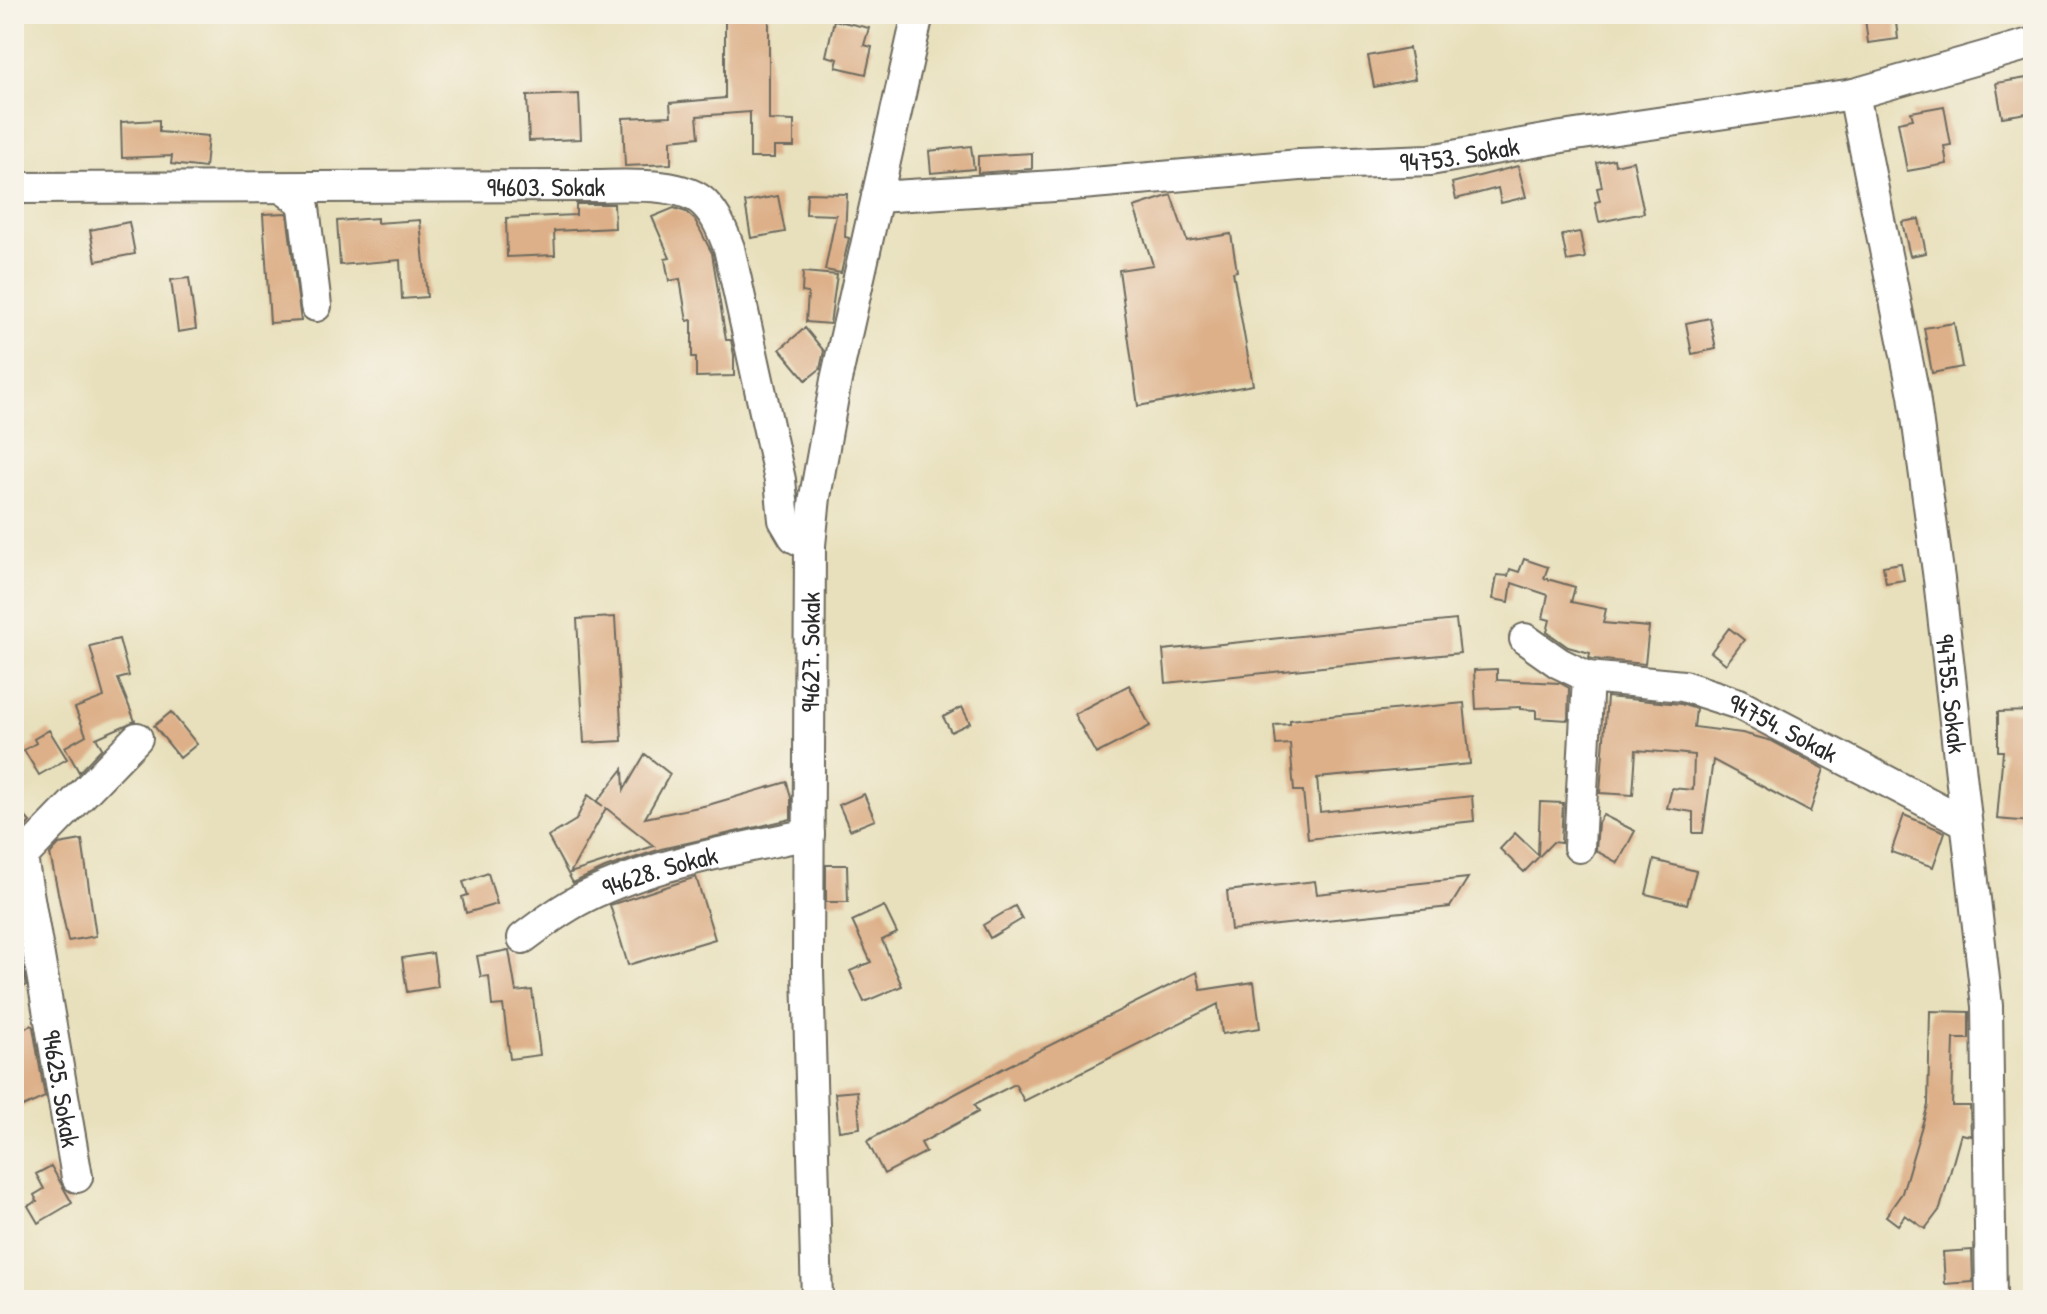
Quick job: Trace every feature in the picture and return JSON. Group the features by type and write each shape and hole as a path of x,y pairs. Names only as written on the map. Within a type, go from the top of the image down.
{"street":[{"name":"94627. Sokak","path":"817,1300 808,970 810,545 815,497 836,380 918,14"},
{"name":"94753. Sokak","path":"877,197 1070,185 1300,165 1430,160 1562,137 1854,94 2033,43"},
{"name":"94755. Sokak","path":"1854,94 1914,395 1939,579 1987,1006 1991,1300"},
{"name":"94603. Sokak","path":"14,188 630,186 681,191 703,201 722,228 780,480 784,520 794,537 810,545"},
{"path":"282,188 300,200 304,207 316,306"},
{"name":"94754. Sokak","path":"1525,639 1559,663 1588,677 1662,683 1710,693 1760,714 1965,822"},
{"path":"1579,847 1588,677"},
{"name":"94625. Sokak","path":"77,1177 18,862 137,738"},
{"name":"94628. Sokak","path":"523,938 569,906 615,885 712,855 809,834"}],"building":[{"path":"725,14 769,14 769,120 794,121 794,147 774,147 774,158 750,158 750,112 697,116 699,137 671,140 671,164 625,166 623,118 671,116 670,103 725,98"},
{"path":"1895,14 1898,39 1868,43 1865,18"},
{"path":"834,20 869,28 864,45 872,47 866,74 836,67 838,59 826,56"},
{"path":"1409,48 1415,79 1374,87 1368,56"},
{"path":"2027,78 2033,112 2002,117 1996,83"},
{"path":"579,94 581,139 529,141 527,96"},
{"path":"1944,106 1951,145 1944,146 1947,164 1907,171 1898,122 1913,119 1911,112"},
{"path":"159,120 159,132 208,136 205,168 171,164 172,156 122,158 121,122"},
{"path":"971,146 974,169 931,173 929,151"},
{"path":"1032,153 1032,169 978,173 978,156"},
{"path":"1614,159 1615,165 1633,161 1644,213 1599,222 1595,202 1600,201 1597,188 1602,187 1597,163"},
{"path":"1518,166 1526,197 1501,203 1498,188 1456,199 1452,183"},
{"path":"807,193 847,194 845,237 849,238 841,273 825,270 836,215 806,214"},
{"path":"1171,195 1187,241 1231,234 1237,271 1233,272 1253,385 1138,406 1119,270 1153,265 1134,207"},
{"path":"778,196 785,232 751,238 745,202"},
{"path":"576,204 614,204 615,228 554,231 555,255 507,257 506,218 576,215"},
{"path":"674,208 686,212 695,220 712,253 726,340 731,340 734,355 734,376 696,377 696,357 692,357 692,320 687,321 680,279 669,281 665,259 670,258 652,217"},
{"path":"287,213 301,321 270,323 263,214"},
{"path":"377,218 377,223 420,220 427,297 402,299 400,260 340,265 337,221"},
{"path":"1919,219 1926,253 1910,256 1902,222"},
{"path":"129,222 135,254 96,261 90,230"},
{"path":"1580,232 1585,258 1567,261 1562,235"},
{"path":"803,272 837,275 830,324 806,322 808,293 802,292"},
{"path":"189,278 196,329 178,332 171,280"},
{"path":"1710,318 1716,349 1692,354 1686,323"},
{"path":"1954,323 1962,367 1932,373 1924,328"},
{"path":"805,328 824,351 820,369 806,380 780,349"},
{"path":"1524,559 1548,567 1544,578 1575,587 1571,602 1606,609 1603,623 1649,627 1645,664 1593,659 1589,658 1590,653 1568,647 1547,632 1550,620 1543,618 1548,595 1512,583 1509,602 1493,599 1497,575 1508,576 1510,569 1519,572"},
{"path":"1901,563 1904,580 1886,583 1883,566"},
{"path":"615,617 622,741 584,743 577,619"},
{"path":"1456,620 1460,653 1166,683 1163,650"},
{"path":"1729,628 1744,640 1726,664 1711,652"},
{"path":"119,639 129,676 118,679 135,721 96,738 102,748 79,772 65,747 86,735 75,708 104,697 90,646"},
{"path":"1497,669 1497,680 1560,683 1569,688 1568,720 1536,718 1536,710 1520,707 1476,709 1474,670"},
{"path":"1129,685 1150,726 1096,754 1074,714"},
{"path":"1607,697 1681,704 1696,709 1694,727 1742,733 1772,741 1824,769 1810,812 1713,760 1703,833 1693,833 1693,812 1667,808 1672,788 1693,790 1694,755 1675,753 1636,750 1633,795 1600,793"},
{"path":"1464,703 1470,764 1317,778 1320,812 1472,796 1474,821 1308,839 1303,791 1294,791 1290,744 1276,745 1274,725 1290,724 1290,720"},
{"path":"962,707 970,723 951,732 943,717"},
{"path":"2033,711 2031,822 1997,819 2003,751 1998,751 1998,712"},
{"path":"171,712 197,744 180,758 154,726"},
{"path":"49,730 67,759 39,775 24,750"},
{"path":"645,754 670,774 645,818 708,805 787,782 791,819 661,849 605,868 573,883 548,837 576,820 588,795 597,802 623,769 624,790","holes":["606,808 654,846 570,873"]},
{"path":"864,794 875,820 850,830 839,805"},
{"path":"1540,802 1563,803 1561,843 1553,842 1524,872 1500,849 1515,833 1538,855"},
{"path":"14,804 30,822 14,839"},
{"path":"1603,815 1635,831 1618,863 1596,851 1598,823"},
{"path":"1904,815 1945,832 1933,867 1891,852"},
{"path":"82,840 96,936 68,941 50,854 59,844"},
{"path":"1654,860 1696,871 1687,904 1646,894"},
{"path":"826,865 847,865 848,902 826,902"},
{"path":"488,873 497,904 466,913 462,897 468,895 463,882"},
{"path":"696,877 715,939 628,965 610,905"},
{"path":"1468,878 1450,907 1231,930 1227,891 1315,881 1317,894"},
{"path":"884,906 897,933 882,940 902,986 864,1002 850,971 871,962 852,921"},
{"path":"1015,906 1022,919 990,938 983,925"},
{"path":"509,950 516,992 532,990 540,1055 510,1059 503,1005 492,1006 489,976 481,977 477,956"},
{"path":"14,952 22,961 26,985 14,994"},
{"path":"433,953 438,987 407,992 402,958"},
{"path":"1197,972 1201,990 1254,982 1260,1028 1222,1034 1218,1004 1024,1101 1015,1084 974,1105 978,1112 921,1143 926,1152 884,1174 867,1141 1002,1069"},
{"path":"1930,1011 1969,1012 1969,1039 1954,1039 1952,1106 1970,1106 1971,1136 1961,1134 1940,1209 1925,1229 1905,1215 1898,1225 1886,1216 1902,1193 1928,1105"},
{"path":"14,1013 24,1029 33,1027 45,1097 14,1111"},
{"path":"857,1091 860,1128 839,1131 835,1093"},
{"path":"51,1166 72,1203 38,1223 28,1206 37,1201 34,1195 44,1189 36,1174"},
{"path":"1972,1250 1973,1282 1945,1284 1943,1252"}]}
